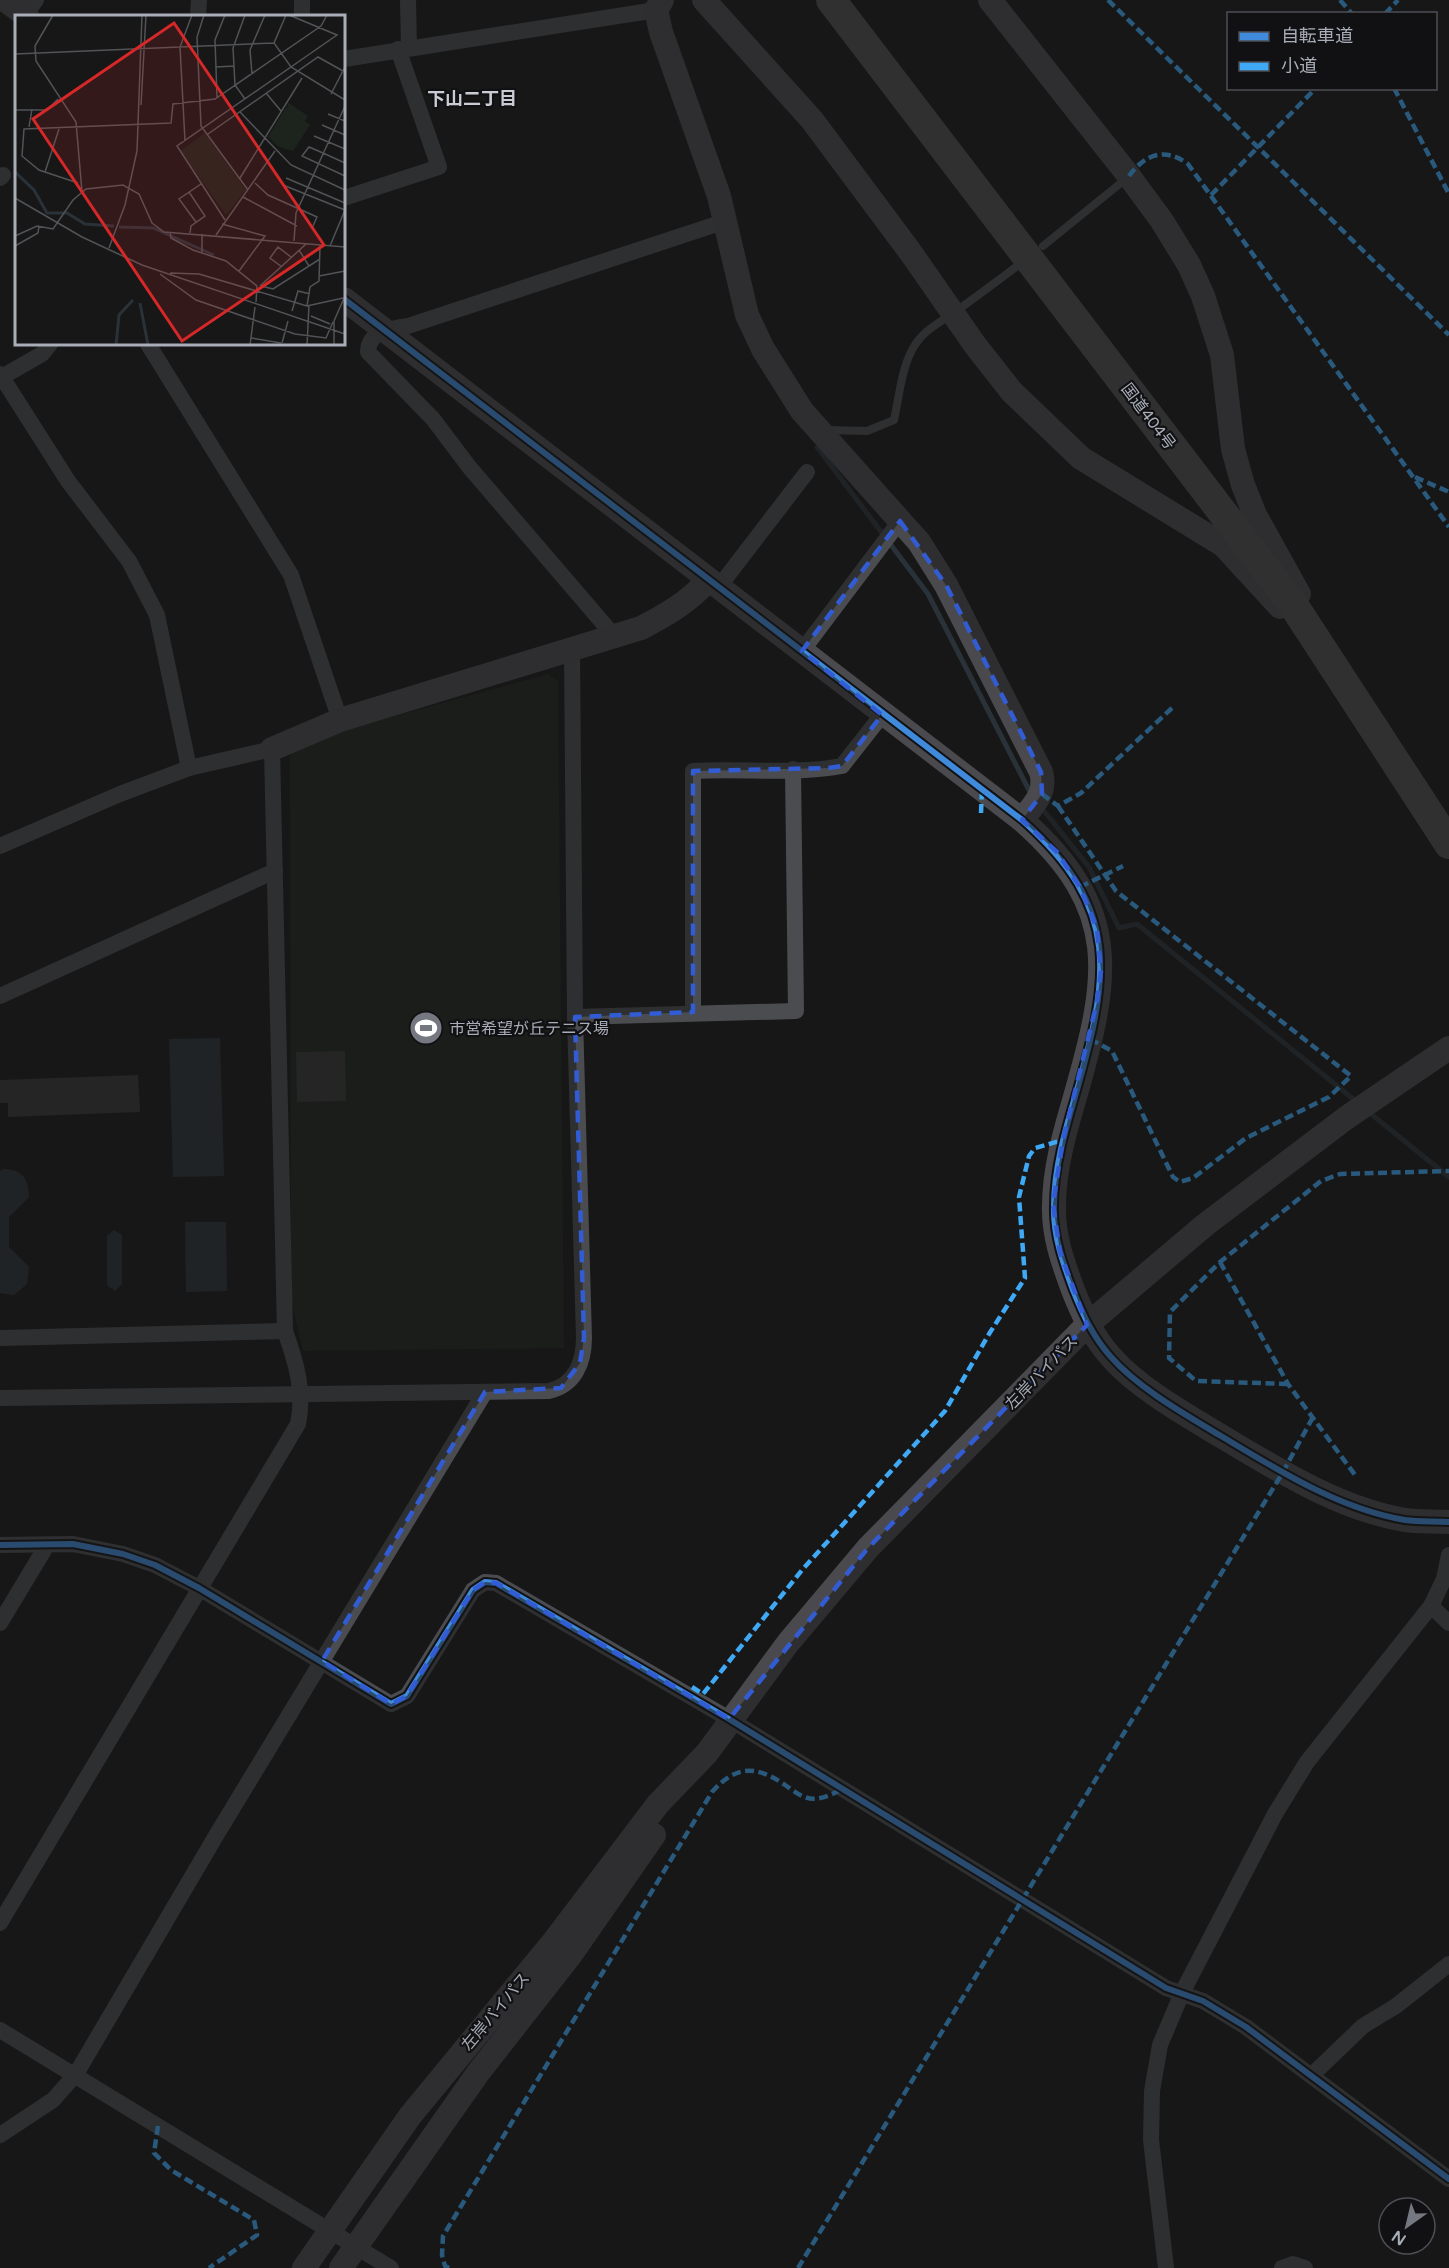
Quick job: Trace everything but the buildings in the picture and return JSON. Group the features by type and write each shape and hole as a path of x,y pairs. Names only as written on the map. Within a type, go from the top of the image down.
{"highway":[{"name":"国道404号","path":"831,0 1294,606 1449,844"}],"street":[{"path":"5,0 29,10"},
{"path":"198,15 199,0"},
{"path":"345,198 439,167 403,49 408,0"},
{"path":"704,0 812,120 1012,392 1082,458 1223,546 1281,608 1372,724"},
{"path":"990,0 1129,176 1162,221 1189,265 1203,296 1222,355 1233,450 1255,516 1372,724"},
{"path":"345,60 627,6 659,5 661,32 719,196 723,222 747,315 783,385 818,430 919,542 946,585 1041,772 1044,783 1042,794 1022,820"},
{"path":"615,637 470,468 433,419 369,352 368,346 375,336 385,330 408,326 723,222"},
{"path":"345,300 882,715 1022,820 1057,852 1080,887 1097,929 1101,946 1101,971 1088,1053 1063,1140 1053,1204 1060,1252 1087,1325 1113,1360 1130,1374 1198,1422 1258,1459 1314,1489 1357,1507 1406,1520 1449,1522"},
{"path":"49,345 42,354 0,376 68,481 129,561 157,615 189,768"},
{"path":"149,345 291,574 340,720"},
{"path":"0,846 120,794 189,768 272,749 340,720 641,628 678,608 713,584 807,472"},
{"path":"802,651 900,521"},
{"path":"0,1398 549,1391 561,1388 573,1377 584,1351 575,1017 572,649"},
{"path":"693,1012 693,771 843,766 882,715"},
{"path":"0,1923 298,1424 302,1406 301,1393 295,1360 285,1331 272,749"},
{"path":"575,1017 796,1011 793,769"},
{"path":"0,996 275,871"},
{"name":"左岸バイパス","path":"341,2268 478,2073 606,1905 652,1838 697,1764 729,1719 788,1642 868,1548 1087,1325 1204,1225 1346,1119 1449,1048"},
{"path":"0,1338 285,1331"},
{"path":"0,2135 53,2100 75,2074 485,1392"},
{"path":"0,1545 73,1544 123,1554 155,1565 200,1588 391,1704 407,1696 473,1590 485,1582 496,1582 729,1719 1166,1988 1203,2001 1220,2011 1312,2075 1449,2179"},
{"path":"0,1623 47,1545"},
{"path":"1166,2268 1151,2140 1152,2091 1160,2045 1182,1993 1275,1814 1307,1762 1431,1606 1444,1579 1449,1555"},
{"path":"1431,1606 1449,1623"},
{"name":"左岸バイパス","path":"304,2268 410,2116 561,1932 658,1804 697,1764"},
{"path":"1312,2075 1364,2026 1396,2006 1449,1964"},
{"path":"0,2030 391,2268"},
{"path":"1282,2268 1293,2264 1305,2268"}],"lane":[{"path":"1043,246 1129,176"},
{"path":"818,430 867,431 894,420 910,352 920,337 933,324 953,314 1016,267"}],"highlighted area":[{"path":"900,521 946,585 1041,772 1042,794 1022,820 1057,852 1080,887 1097,929 1101,971 1097,1002 1063,1140 1053,1204 1060,1252 1087,1325 868,1548 729,1719 496,1583 485,1582 473,1590 407,1696 391,1704 322,1661 485,1392 561,1388 580,1363 584,1338 575,1017 693,1012 693,771 842,766 882,715 802,651"}],"shaded area":[{"name":"市営希望が丘テニス場","path":"548,674 558,681 564,1348 303,1351 291,1299 290,756 297,743"},
{"path":"220,1038 224,1176 173,1177 169,1039"},
{"path":"3,1169 20,1173 26,1180 29,1191 29,1197 9,1217 9,1247 29,1267 27,1284 14,1295 0,1293 0,1171"},
{"path":"185,1222 226,1222 227,1291 186,1292"},
{"path":"114,1230 122,1235 122,1284 115,1291 107,1285 107,1236"}],"waterway":[{"path":"817,447 928,594 1031,794"},
{"path":"1040,806 1089,867 1119,928 1137,924 1357,1102"},
{"path":"1366,1110 1449,1177"}],"marked path":[{"path":"1108,0 1449,335"},
{"path":"1340,0 1350,12"},
{"path":"1387,12 1398,0"},
{"path":"1211,195 1314,90"},
{"path":"1395,90 1449,194"},
{"path":"1129,176 1142,162 1156,155 1171,156 1188,164 1449,527"},
{"path":"1415,477 1449,492"},
{"path":"1042,794 1058,806 1081,793 1172,708"},
{"path":"981,813 982,790"},
{"path":"1058,806 1116,891 1351,1076 1329,1097 1246,1138 1193,1178 1180,1182 1173,1177 1112,1051 1090,1039"},
{"path":"1080,887 1123,866"},
{"path":"692,1687 703,1694 802,1570 945,1411 989,1334 1025,1278 1019,1197 1029,1156 1035,1148 1063,1140"},
{"path":"1288,1384 1196,1381 1169,1358 1170,1312 1220,1262 1321,1181 1340,1174 1449,1171"},
{"path":"1220,1262 1288,1384 1355,1475"},
{"path":"798,2268 1283,1472 1313,1417"},
{"path":"449,2268 445,2266 442,2255 443,2236 712,1792 729,1777 747,1771 755,1771 775,1778 800,1795 814,1799 841,1790"},
{"path":"158,2126 154,2153 171,2170 254,2220 257,2235 209,2268"}],"cycle path":[{"path":"345,300 1022,820 1055,853 1078,884 1092,915 1099,947 1100,981 1095,1016 1087,1055 1061,1150 1054,1206 1055,1228 1062,1259 1077,1299 1094,1334 1122,1368 1148,1390 1287,1475 1333,1498 1380,1515 1410,1521 1449,1522"},
{"path":"0,1545 73,1544 123,1554 155,1565 199,1588 391,1704 407,1696 473,1590 485,1582 496,1583 729,1719 1166,1988 1203,2001 1246,2027 1449,2179"}],"place":[{"name":"市営希望が丘テニス場","path":"426,1028"}],"district":[{"name":"下山二丁目","path":"472,99"}]}
